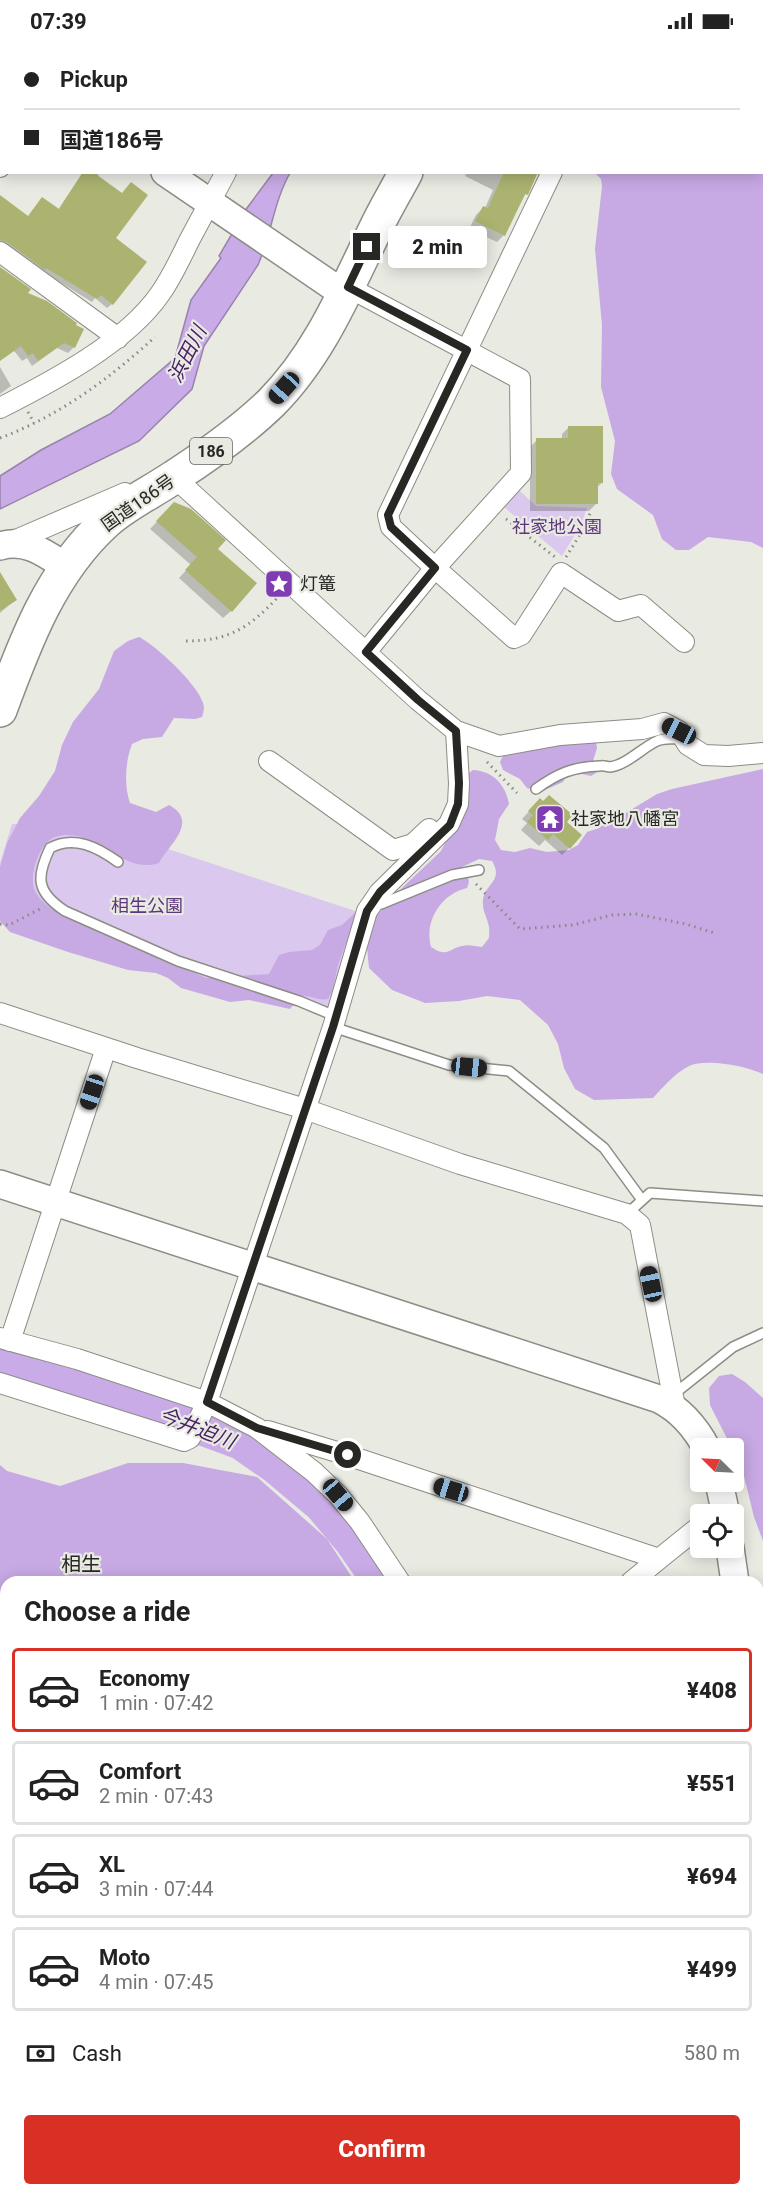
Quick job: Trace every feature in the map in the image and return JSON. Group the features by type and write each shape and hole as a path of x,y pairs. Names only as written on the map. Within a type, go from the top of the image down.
{"highway":[{"name":"国道186号","path":"0,710 38,615 66,567 86,542 107,521 232,436 270,403 297,374 339,288 405,174"}],"street":[{"path":"168,174 212,206 339,288 467,350 520,379 521,474 435,568 366,652"},
{"path":"0,408 45,385 118,338 139,319 172,275 212,206 225,174"},
{"path":"551,174 388,515 391,527 514,638 521,635 561,573 618,611 641,605 684,642"},
{"path":"0,252 118,338"},
{"path":"4,545 133,490 174,477 418,700 456,731 499,746 560,735 642,729 664,723 679,731 688,745 704,755 728,756 763,753"},
{"path":"4,545 24,544 40,549 66,567"},
{"path":"0,1383 184,1441 190,1438 205,1408 334,1022 367,911 380,892 450,825 458,804 456,731"},
{"path":"268,761 393,850 413,844 421,838 434,824 459,783"},
{"path":"0,1013 305,1109 460,1164 627,1214 640,1226 674,1401 701,1438"},
{"path":"106,1048 57,1203 5,1340 87,1362 257,1428 348,1455 659,1559"},
{"path":"0,1184 659,1399 674,1401"},
{"path":"257,1428 314,1472 338,1495 360,1522 396,1576"},
{"path":"638,1576 690,1534"},
{"path":"731,1558 734,1576"}],"lane":[{"path":"536,789 552,777 569,769 603,765 609,767 640,752 655,741 666,738 685,740"},
{"path":"118,862 106,853 72,841 61,842 50,848 39,874 52,902 83,920 178,961 299,1001 334,1022 449,1065 509,1071 604,1148 642,1200"},
{"path":"373,903 381,904 452,875 479,870"},
{"path":"627,1214 650,1193 763,1201"},
{"path":"674,1401 733,1347 763,1334"}],"path":[{"path":"0,438 34,423 82,396 111,376 155,337"},
{"path":"491,507 562,564 583,530 591,511"},
{"path":"186,641 203,641 234,634 249,625 292,583"},
{"path":"479,870 473,882 520,929 573,926 612,915 636,914 686,924 717,934"},
{"path":"0,924 9,925 52,902"}],"green space":[{"name":"社家地公園","path":"519,490 536,506 587,508 581,525 562,556 504,507"},
{"name":"相生公園","path":"90,823 358,912 327,1019 300,1006 223,989 0,920 0,863 12,824"}],"shaded area":[{"path":"596,174 763,174 763,548 751,542 708,537 689,550 676,550 662,539 653,515 617,489 611,474 615,441 601,387 602,325 595,249 601,179"},
{"path":"139,637 178,668 202,699 204,707 202,717 174,718 162,737 143,739 132,744 128,758 126,782 130,803 156,812 169,805 178,812 182,819 179,834 159,863 146,865 133,863 82,837 69,835 55,837 44,846 36,862 33,879 36,893 47,905 59,913 206,978 269,974 279,955 312,950 320,945 328,930 342,925 358,910 328,999 301,996 290,1009 249,1000 230,1002 181,988 168,978 156,973 128,970 10,932 0,921 0,867 7,843 20,818 39,796 55,771 62,745 73,722 99,689 114,651 128,641"},
{"path":"589,739 596,742 597,748 593,761 598,768 596,773 591,776 582,774 577,765 571,764 567,767 567,774 563,782 540,792 527,788 520,779 503,770 500,762 504,753"},
{"path":"763,769 763,1074 726,1064 696,1064 679,1072 653,1098 594,1100 575,1089 564,1068 558,1044 548,1025 520,1000 487,996 459,1001 425,1003 392,990 369,968 367,948 374,918 441,851 463,809 467,778 473,770 487,773 502,785 509,804 499,819 495,840 501,850 515,852 530,848 547,852 569,850 578,845 587,832 599,828 609,819 624,814 657,794","holes":["479,859 492,861 496,873 495,878 484,894 483,900 489,938 482,947 464,945 448,952 441,952 431,947 429,937 432,918 442,902 449,896 467,888 469,880 461,870 462,867"]},
{"path":"732,1374 763,1398 763,1541 754,1517 744,1476 744,1438 727,1438 710,1405 709,1388 719,1376"},
{"path":"128,1463 183,1463 257,1477 327,1539 351,1576 0,1576 0,1465 7,1471 60,1486"}],"water":[{"name":"浜田川","path":"272,174 290,174 280,195 258,265 204,346 192,389 139,441 0,509 0,476 41,450 110,414 175,358 191,300 221,258 219,256 247,208"}],"building":[{"path":"82,174 96,174 122,193 131,182 148,195 116,238 147,262 113,305 101,295 97,299 46,268 45,270 7,242 0,240 0,195 28,216 42,197 59,209"},
{"path":"503,174 537,174 505,236 475,221 483,206 488,208"},
{"path":"0,267 31,289 28,293 47,301 84,329 75,348 64,343 38,361 33,353 28,356 21,346 0,361"},
{"path":"568,426 603,426 603,483 598,483 598,504 536,504 536,438 568,438"},
{"path":"174,502 191,509 226,540 218,549 257,583 232,612 185,570 197,557 156,521"},
{"path":"0,572 17,600 0,611"},
{"name":"社家地八幡宮","path":"549,795 573,815 567,822 582,835 570,849 553,834 548,840 527,822 533,815 528,811 540,798 543,801"}],"waterway":[{"name":"今井迫川","path":"0,1363 113,1396 240,1443 276,1468 320,1505 351,1542 375,1576"}],"place":[{"name":"灯篭","path":"279,584"},
{"name":"社家地八幡宮","path":"550,819"}],"district":[{"name":"相生","path":"81,1564"}],"route":[{"path":"348,1455 257,1428 207,1402 333,1027 367,911 380,892 450,825 458,804 456,731 366,652 435,568 391,527 388,515 467,350 348,287 367,247"}]}
